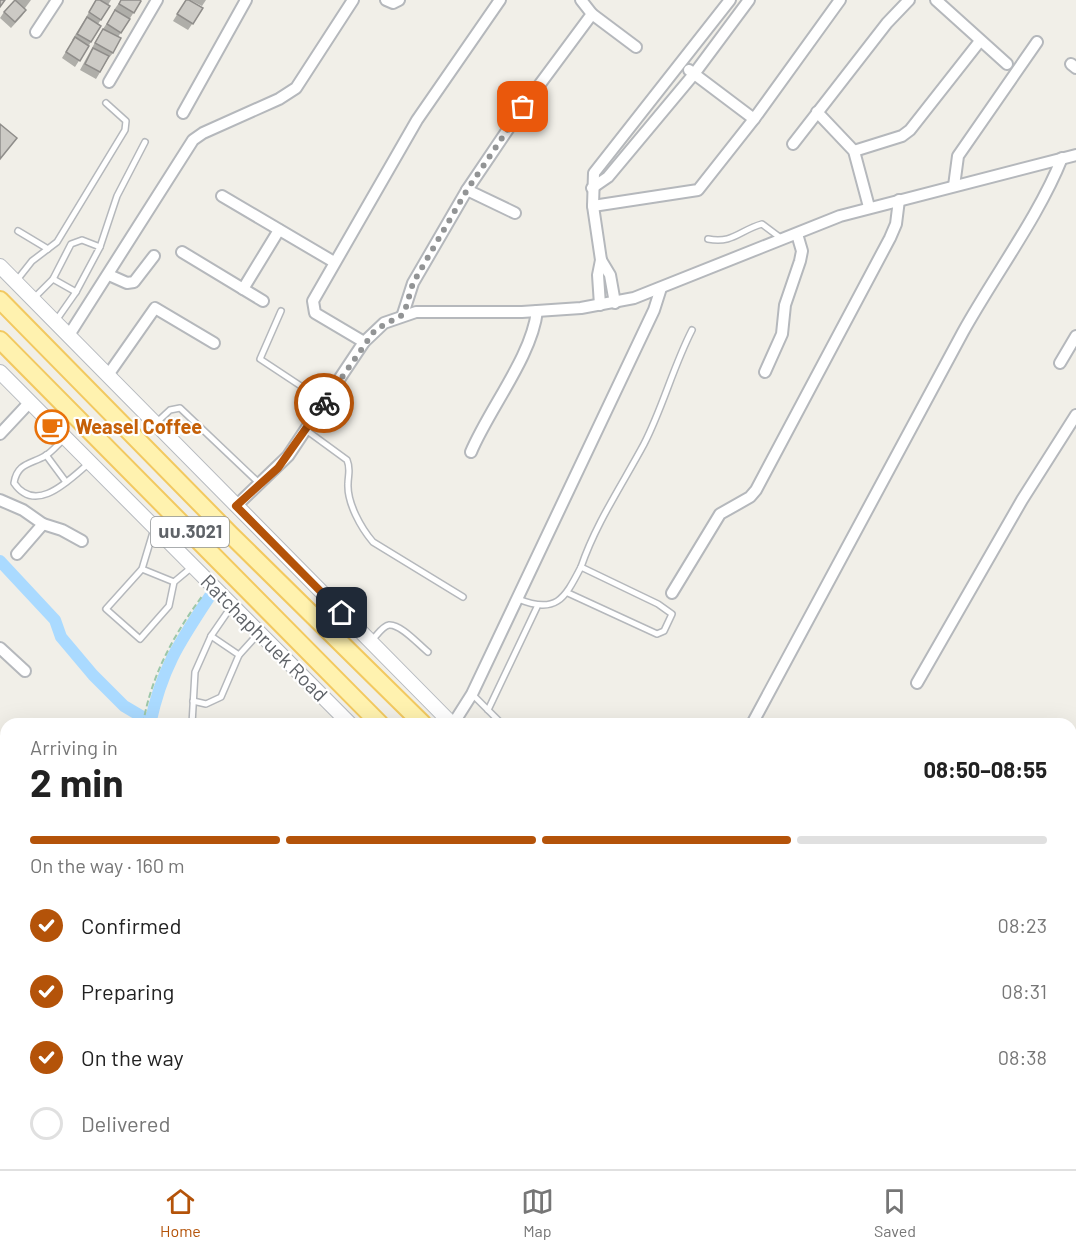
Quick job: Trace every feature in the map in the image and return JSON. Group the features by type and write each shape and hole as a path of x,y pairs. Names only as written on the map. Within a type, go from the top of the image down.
{"main road":[{"name":"นบ.3021","path":"0,266 446,718"},
{"name":"นบ.3021","path":"0,300 230,534 417,718"},
{"name":"Ratchaphruek Road","path":"0,340 374,718"},
{"name":"Ratchaphruek Road","path":"0,372 88,464 344,718"}],"street":[{"path":"36,32 57,0"},
{"path":"109,82 157,0"},
{"path":"183,113 246,0"},
{"path":"69,335 193,140 202,133 279,99 296,88 353,0"},
{"path":"386,0 393,3 399,0"},
{"path":"364,342 315,313 312,308 313,301 417,120 500,0"},
{"path":"581,0 592,14 636,46"},
{"path":"600,305 598,275 601,260 593,206 594,173 682,64 730,0"},
{"path":"592,188 608,177 694,74 749,0"},
{"path":"793,144 909,0"},
{"path":"936,0 1006,64"},
{"path":"593,206 698,190 754,119 836,1"},
{"path":"404,314 413,283 467,190 538,86 592,14"},
{"path":"854,151 902,136 910,130 980,41"},
{"path":"954,186 958,156 1037,42"},
{"path":"682,64 754,119"},
{"path":"817,112 854,151 869,207"},
{"path":"236,506 278,468 364,342 384,323 404,314 434,311 537,311 615,303 661,288 869,207 1076,155"},
{"path":"755,718 969,321 1048,189 1062,158"},
{"path":"467,190 515,213"},
{"path":"222,196 334,262"},
{"path":"672,593 720,513 743,501 756,490 890,238 896,224 899,200"},
{"path":"243,289 279,230"},
{"path":"765,372 782,334 785,305 800,261 802,251 797,234"},
{"path":"182,252 263,301"},
{"path":"109,275 127,283 134,282 154,256"},
{"path":"601,260 610,275 615,303"},
{"path":"456,718 472,694 654,310 661,288"},
{"path":"108,375 155,308 214,343"},
{"path":"471,452 481,428 532,336 537,311"},
{"path":"1060,363 1076,336"},
{"path":"0,434 29,403"},
{"path":"917,683 1022,500 1076,415"},
{"path":"0,500 82,542"},
{"path":"17,554 43,524"},
{"path":"0,648 25,670"}],"lane":[{"path":"16,282 32,261 57,242 124,130 126,121 106,103"},
{"path":"55,322 76,292 100,248 117,196 145,142"},
{"path":"708,239 722,242 762,224 783,240"},
{"path":"18,231 48,249"},
{"path":"33,299 53,279 64,255 77,239 100,248"},
{"path":"53,279 76,292"},
{"path":"281,311 260,359 325,402"},
{"path":"516,598 537,607 554,605 568,592 581,567 592,537 659,412 692,330"},
{"path":"156,423 170,410 180,408 261,485"},
{"path":"306,430 347,460 350,467 349,494 364,532 373,542 463,597"},
{"path":"64,439 46,456 28,461 20,468 15,474 14,483 17,487 34,496 50,494 88,464"},
{"path":"46,456 66,482"},
{"path":"154,528 142,569 106,609 140,639 169,606 174,582 192,567"},
{"path":"568,592 657,634 664,631 670,618 669,610 581,567"},
{"path":"142,569 174,582"},
{"path":"192,718 195,672 211,636 232,605"},
{"path":"488,710 537,607"},
{"path":"370,642 386,626 390,625 404,632 428,652"},
{"path":"193,701 206,704 221,697 239,655 259,633"},
{"path":"211,636 239,655"},
{"path":"472,694 496,718"}],"path":[{"path":"144,718 165,653 211,585"}],"building":[{"path":"15,0 26,10 15,22 4,12"},
{"path":"96,0 110,6 101,20 89,12"},
{"path":"121,0 141,1 134,13 119,4"},
{"path":"186,0 203,8 193,24 177,14"},
{"path":"115,10 130,19 121,33 107,24"},
{"path":"87,17 101,26 91,42 77,34"},
{"path":"103,29 121,38 113,53 95,43"},
{"path":"75,37 89,46 80,61 66,52"},
{"path":"93,48 109,56 100,72 85,64"},
{"path":"0,124 17,138 0,159"}],"waterway":[{"path":"0,561 55,620 61,637 93,675 124,706 144,718"},
{"path":"152,718 166,671 189,628 210,596"}],"way so far":[{"path":"324,403 364,342 384,323 404,314 413,283 467,190 523,107"}],"place":[{"name":"Weasel Coffee","path":"52,427"}],"route":[{"path":"324,403 278,468 236,506 342,613"}]}
